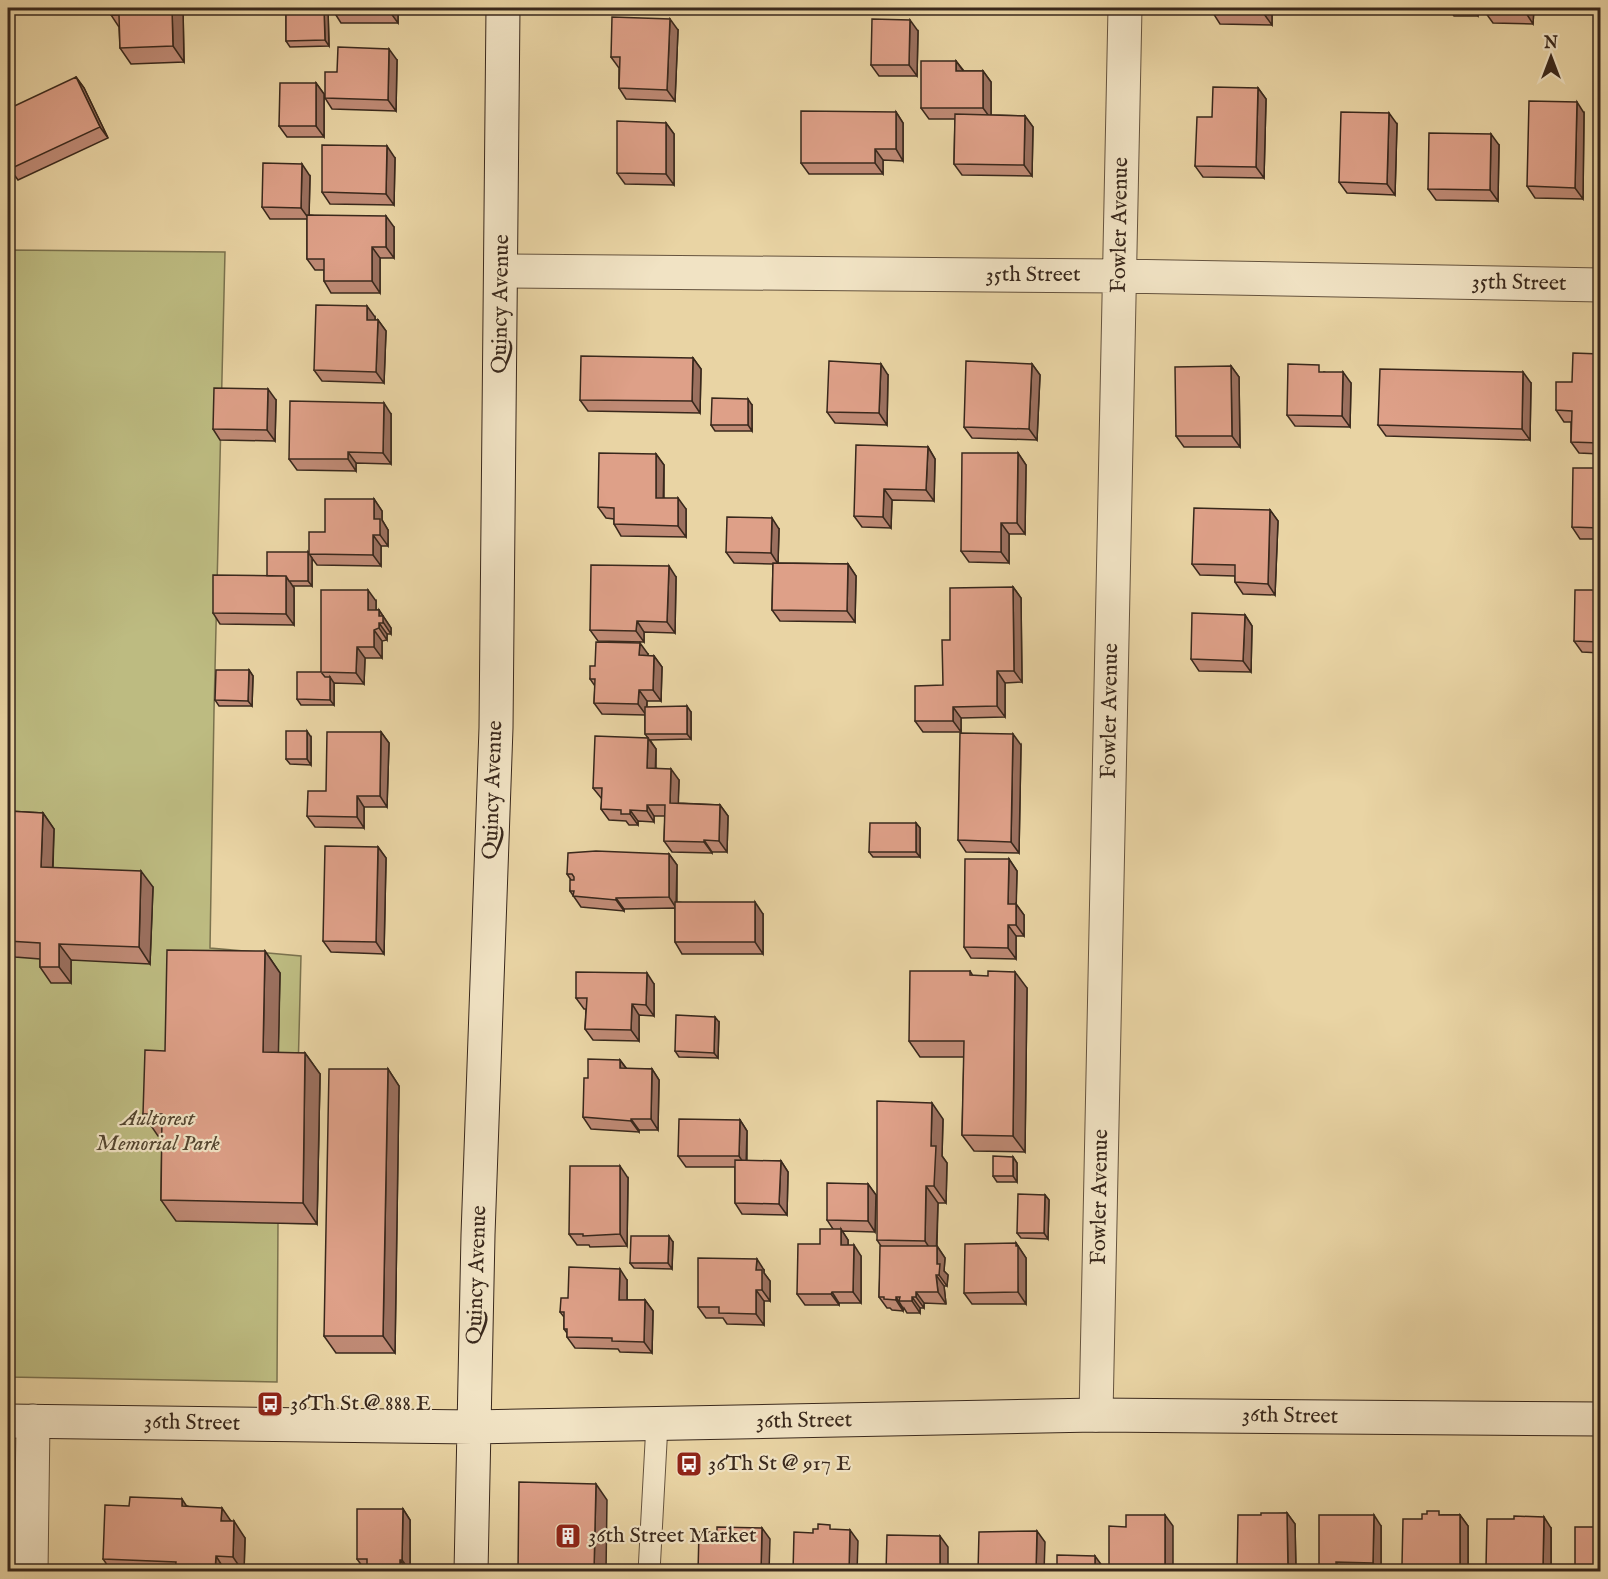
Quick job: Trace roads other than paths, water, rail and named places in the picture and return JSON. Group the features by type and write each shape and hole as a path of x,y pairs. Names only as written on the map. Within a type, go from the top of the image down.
{"street":[{"name":"Quincy Avenue","path":"471,1572 473,1427 496,728 503,8"},
{"name":"Fowler Avenue","path":"1096,1415 1125,8"},
{"name":"35th Street","path":"501,271 1119,276 1600,285"},
{"name":"36th Street","path":"20,1421 473,1427 1096,1415 1600,1419"},
{"path":"20,1421 31,1572"}],"lane":[{"path":"649,1572 657,1424"}],"place":[{"name":"36Th St @ 888 E","path":"270,1404"},
{"name":"36Th St @ 917 E","path":"689,1464"},
{"name":"36th Street Market","path":"568,1536"}],"park label":[{"name":"Aultorest Memorial Park","path":"158,1132"}]}
